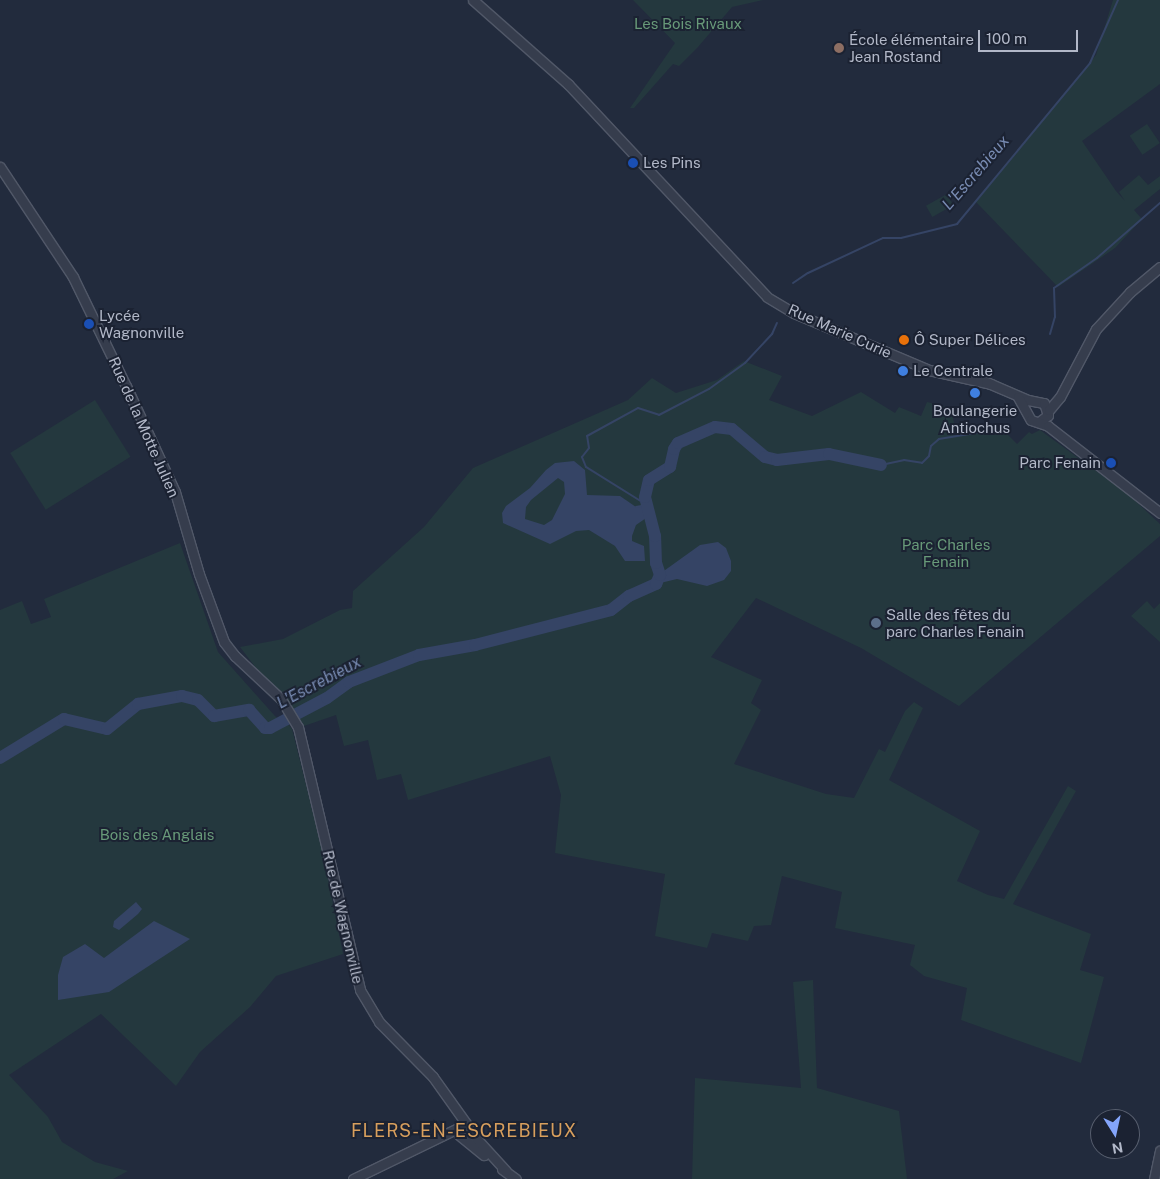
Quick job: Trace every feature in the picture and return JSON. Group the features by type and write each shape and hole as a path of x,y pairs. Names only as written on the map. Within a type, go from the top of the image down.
{"street":[{"name":"Rue Marie Curie","path":"473,0 562,77 756,287 782,306 932,371 991,384 1015,395 1038,402"},
{"name":"Rue de la Motte Julien","path":"0,167 73,277 122,377 175,492 198,574 224,642 293,718"},
{"path":"1160,267 1130,292 1096,329 1062,392 1039,422 1140,494 1160,513"},
{"path":"1028,411 1038,402 1052,400 1062,392"},
{"name":"Rue Marie Curie","path":"1015,395 1028,411 1030,419 1039,422"},
{"path":"1038,402 1049,411 1062,431 1160,505"},
{"name":"Rue de Wagnonville","path":"293,718 360,990 379,1022 433,1077 458,1114 463,1131 516,1179"},
{"path":"353,1179 463,1131"},
{"path":"1154,1177 1160,1151"}],"green space":[{"name":"Les Bois Rivaux","path":"633,0 763,0 732,7 679,66 673,64 634,108 630,108 675,43"},
{"path":"1113,0 1160,0 1160,84 1082,141 1125,201 1119,192 1139,175 1148,185 1160,176 1160,189 1134,210 1142,219 1115,248 1058,287 976,202 1096,55"},
{"path":"1147,124 1160,143 1142,155 1130,136"},
{"path":"947,194 953,205 932,217 926,206"},
{"name":"Parc Charles Fenain","path":"744,361 782,376 769,400 812,416 861,392 895,413 899,407 921,416 927,402 951,408 955,428 1001,428 1017,444 1029,432 1032,434 1040,430 1129,495 1160,524 1160,536 959,706 861,648 756,598 711,657 762,680 751,703 761,710 734,764 826,794 854,798 879,749 885,752 905,711 914,702 923,708 889,780 980,831 957,881 988,895 1004,899 1068,786 1076,791 1013,904 1091,934 1080,970 1104,977 1081,1063 961,1020 967,988 924,976 910,965 915,945 835,928 842,892 782,876 771,925 754,926 748,941 712,933 707,948 655,936 665,874 555,853 561,795 550,756 408,800 401,774 377,780 368,740 344,746 336,715 301,727 240,647 283,639 340,610 352,608 353,591 424,527 473,468 628,400 652,378 676,393 717,380"},
{"path":"95,400 131,457 46,510 10,453"},
{"name":"Bois des Anglais","path":"180,543 218,652 275,716 283,723 286,721 292,729 323,853 343,954 276,976 250,1007 200,1052 176,1086 101,1014 9,1075 48,1117 62,1142 95,1162 128,1171 113,1179 0,1179 0,610 22,601 31,624 51,617 44,599"},
{"path":"1147,601 1154,609 1160,603 1160,642 1131,616"},
{"path":"813,980 817,1088 899,1111 907,1179 692,1179 695,1078 801,1088 793,982"}],"water":[{"path":"574,461 585,470 587,495 620,496 636,507 648,507 649,516 636,525 632,536 632,541 644,546 645,561 625,561 615,546 589,530 576,531 550,544 503,523 502,513 506,506 530,488 555,463","holes":["558,478 564,482 565,494 552,520 544,525 525,519 526,507 531,500"]},
{"path":"718,542 726,548 731,561 731,571 724,580 707,586 677,579 656,584 661,573 700,545"},
{"path":"136,902 142,909 138,914 119,930 113,927 114,921"},
{"path":"154,921 190,939 109,992 58,1000 58,975 63,957 85,944 104,958"}],"waterway":[{"name":"L'Escrebieux","path":"793,283 808,273 883,238 901,238 957,224 1090,63 1118,0"},
{"name":"L'Escrebieux","path":"1050,334 1055,317 1054,288 1097,258 1160,203"},
{"name":"L'Escrebieux","path":"636,507 647,505 586,467 582,457 589,448 587,436 638,408 659,415 709,389 745,363 772,334 777,323"},
{"name":"L'Escrebieux","path":"0,758 64,719 107,729 138,704 182,696 198,700 214,716 249,710 265,728 270,728 327,698 349,682 419,655 475,645 611,610 629,596 656,584 660,575 656,563 655,536 645,497 649,480 670,467 674,449 678,443 715,427 732,429 765,457 777,460 829,454 881,465"},
{"name":"L'Escrebieux","path":"881,465 904,460 922,463 929,456 931,446 939,439 999,429"}],"place":[{"name":"École élémentaire Jean Rostand","path":"839,48"},
{"name":"Les Pins","path":"633,163"},
{"name":"Lycée Wagnonville","path":"89,324"},
{"name":"Ô Super Délices","path":"904,340"},
{"name":"Le Centrale","path":"903,371"},
{"name":"Boulangerie Antiochus","path":"975,393"},
{"name":"Parc Fenain","path":"1111,463"},
{"name":"Salle des fêtes du parc Charles Fenain","path":"876,623"}],"district":[{"name":"FLERS-EN-ESCREBIEUX","path":"464,1131"}]}
